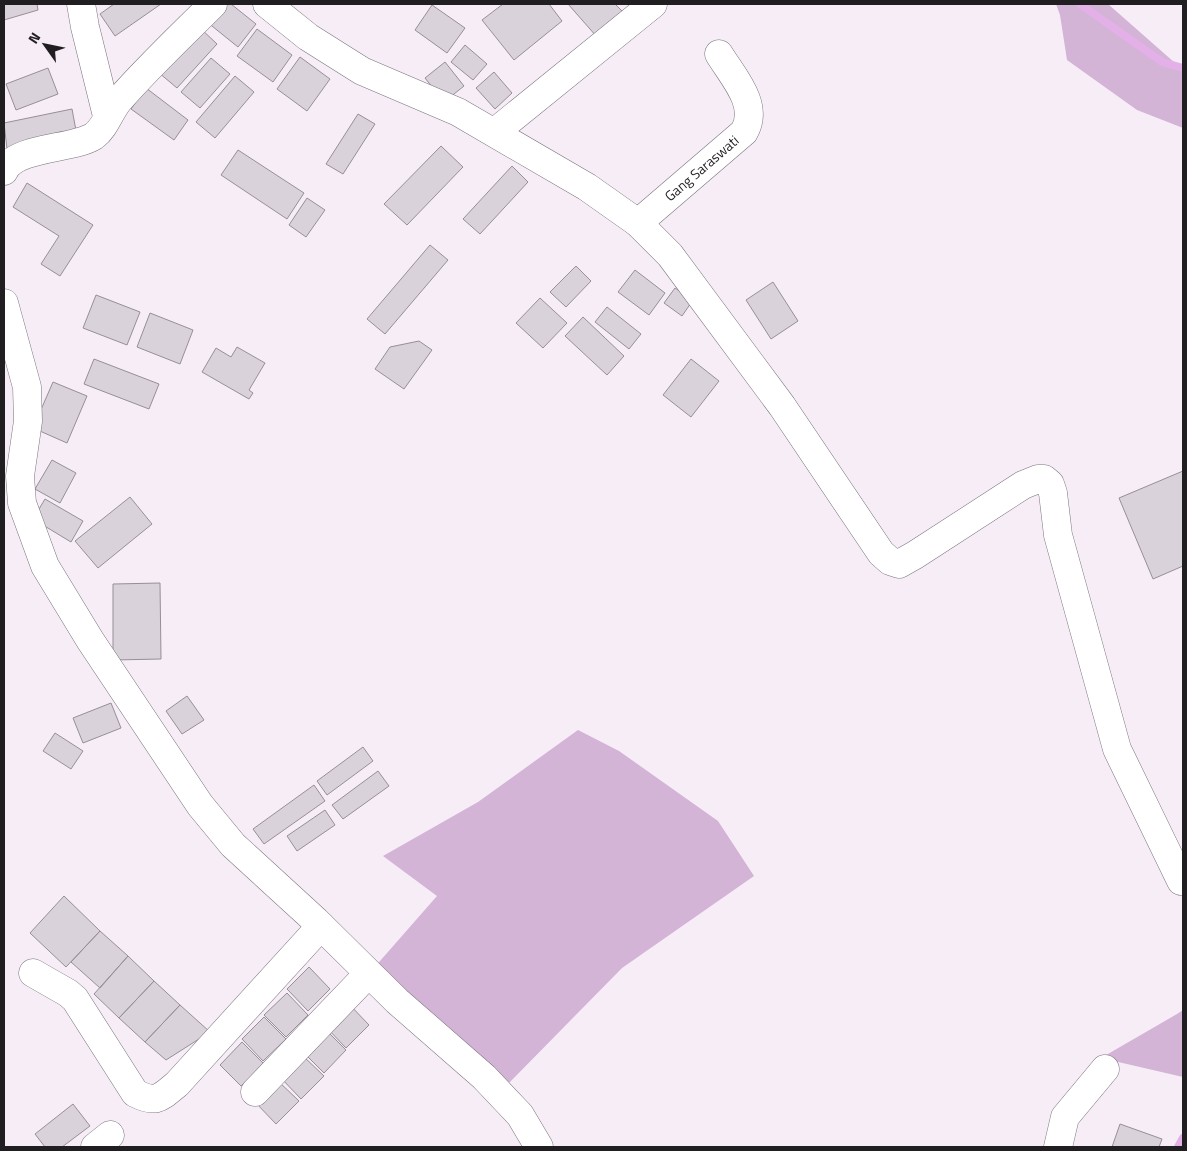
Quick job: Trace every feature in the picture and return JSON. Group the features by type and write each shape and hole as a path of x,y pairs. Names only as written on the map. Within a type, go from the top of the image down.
{"street":[{"path":"81,4 85,27 108,116"},
{"path":"4,171 6,165 30,154 86,140 96,134 136,82 213,4"},
{"path":"267,4 308,37 362,71 433,100 495,132 587,187 638,223 670,255 700,294 782,406 881,553 890,561 899,564 916,555 1023,485 1038,479 1044,479 1050,484 1053,493 1058,535 1117,749 1181,881"},
{"path":"495,132 653,4"},
{"name":"Gang Saraswati","path":"638,223 744,132 748,125 751,116 750,105 719,54"},
{"path":"4,303 27,387 28,420 20,476 22,504 45,566 90,640 200,805 233,845 321,926 368,974 484,1077 520,1115 539,1147"},
{"path":"33,973 75,999 135,1093 148,1100 159,1098 177,1084 321,926"},
{"path":"255,1092 368,974"},
{"path":"1058,1147 1065,1117 1105,1069"}],"shaded area":[{"path":"1056,4 1108,4 1183,70 1183,128 1137,110 1067,60 1060,15"},
{"path":"578,730 619,751 718,821 754,876 622,968 505,1087 366,977 437,896 383,856 478,802"},
{"path":"1183,1010 1183,1077 1101,1058 1177,1014"}],"building":[{"path":"4,4 37,4 38,10 4,20"},
{"path":"114,4 161,4 115,36 100,14"},
{"path":"221,4 231,4 256,24 238,47 207,22"},
{"path":"503,4 549,4 562,21 514,60 482,20"},
{"path":"568,4 615,4 624,13 597,37"},
{"path":"432,5 465,28 447,53 415,30"},
{"path":"199,27 217,44 177,88 158,72"},
{"path":"257,29 292,55 273,82 237,56"},
{"path":"465,45 487,64 473,80 451,62"},
{"path":"300,57 330,79 307,111 277,89"},
{"path":"211,58 230,74 200,108 181,92"},
{"path":"445,62 464,86 444,102 425,78"},
{"path":"48,68 58,94 16,110 6,84"},
{"path":"494,72 512,93 495,109 476,88"},
{"path":"235,76 254,92 215,138 196,122"},
{"path":"146,88 188,120 174,140 131,109"},
{"path":"72,109 77,136 7,149 4,123"},
{"path":"358,114 375,124 343,174 326,164"},
{"path":"441,146 463,167 407,225 384,204"},
{"path":"238,150 304,193 287,219 221,175"},
{"path":"512,166 528,182 480,234 463,219"},
{"path":"27,183 93,225 60,276 41,264 59,236 13,207"},
{"path":"307,198 325,210 306,237 289,225"},
{"path":"430,245 448,260 385,334 367,319"},
{"path":"576,266 591,281 566,307 550,292"},
{"path":"635,270 665,293 649,315 618,292"},
{"path":"773,282 798,321 771,339 746,300"},
{"path":"675,288 693,300 682,316 664,303"},
{"path":"96,295 140,312 127,345 83,328"},
{"path":"540,298 567,323 543,348 516,323"},
{"path":"607,307 641,334 629,349 595,322"},
{"path":"150,313 193,330 180,364 137,347"},
{"path":"583,317 624,356 607,375 565,336"},
{"path":"419,341 432,350 404,389 375,369 390,347"},
{"path":"237,347 265,363 249,390 253,393 249,399 202,372 216,348 231,357"},
{"path":"94,359 159,384 149,409 84,384"},
{"path":"691,359 719,381 691,417 663,395"},
{"path":"53,382 87,396 67,443 33,428"},
{"path":"52,460 76,473 60,503 35,489"},
{"path":"1183,471 1183,566 1153,579 1119,498"},
{"path":"130,497 152,524 98,568 75,541"},
{"path":"45,499 83,521 71,542 33,519"},
{"path":"160,583 161,659 113,660 113,584"},
{"path":"187,696 204,720 182,734 166,711"},
{"path":"111,703 121,728 83,743 73,718"},
{"path":"55,733 83,751 71,769 43,751"},
{"path":"363,747 373,761 327,795 317,781"},
{"path":"378,771 389,786 343,819 332,805"},
{"path":"314,785 325,801 264,844 253,829"},
{"path":"325,810 335,825 297,851 287,836"},
{"path":"64,896 100,931 66,967 30,933"},
{"path":"100,931 128,956 100,988 71,962"},
{"path":"128,956 154,981 119,1018 94,994"},
{"path":"309,967 330,989 308,1011 287,989"},
{"path":"154,981 180,1005 145,1042 119,1018"},
{"path":"287,993 308,1015 286,1037 264,1015"},
{"path":"348,1003 369,1025 346,1048 325,1026"},
{"path":"180,1005 210,1032 166,1060 145,1042"},
{"path":"264,1017 286,1039 263,1061 242,1039"},
{"path":"325,1029 346,1050 324,1073 302,1051"},
{"path":"242,1042 264,1064 241,1086 220,1065"},
{"path":"302,1055 324,1076 301,1099 280,1077"},
{"path":"277,1080 299,1101 276,1124 255,1102"},
{"path":"73,1104 90,1126 62,1147 45,1147 35,1134"},
{"path":"1120,1124 1162,1139 1159,1147 1112,1147"}],"waterway":[{"path":"1080,4 1162,62 1183,68"},
{"path":"1178,1147 1183,1138"}]}
